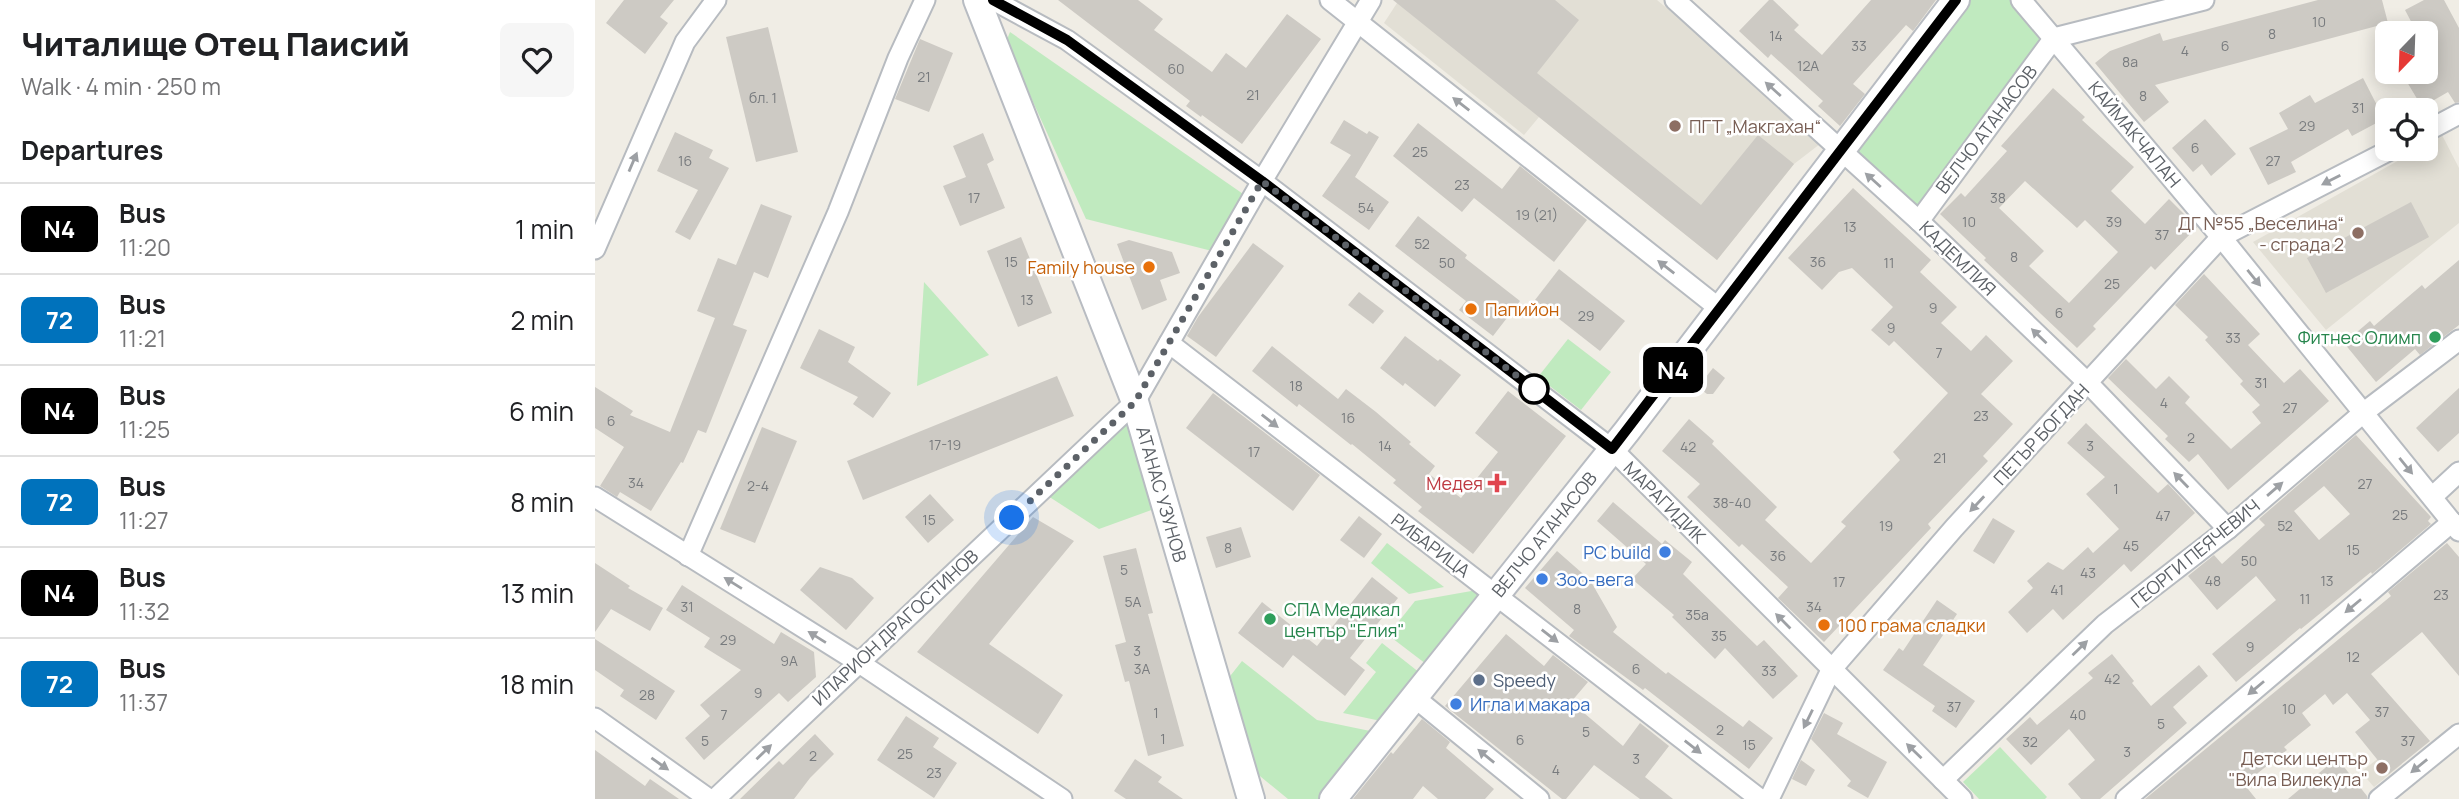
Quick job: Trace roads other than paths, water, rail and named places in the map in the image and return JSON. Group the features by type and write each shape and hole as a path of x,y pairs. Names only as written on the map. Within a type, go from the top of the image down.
{"street":[{"path":"595,248 685,42 716,0"},
{"path":"688,556 838,212 898,58 925,0"},
{"name":"АТАНАС УЗУНОВ","path":"977,0 1135,402 1251,799"},
{"name":"МАРАГИДИК","path":"993,0 1067,40 1262,181 1612,449 1962,799"},
{"path":"1330,0 1720,309"},
{"name":"ИЛАРИОН ДРАГОСТИНОВ","path":"715,799 1135,402 1262,181 1371,0"},
{"name":"КАДЕМЛИЯ","path":"1675,0 1919,220 2088,383 2228,529"},
{"name":"ВЕЛЧО АТАНАСОВ","path":"1333,799 1612,449 1956,0"},
{"name":"КАЙМАКЧАЛАН","path":"2021,0 2221,237 2455,526"},
{"path":"2054,37 2204,0"},
{"name":"ВЕЛЧО АТАНАСОВ","path":"1919,220 2054,37"},
{"path":"2438,125 2459,114"},
{"name":"ПЕТЪР БОГДАН","path":"1769,799 1831,670 1954,528 2221,237 2375,158"},
{"name":"ГЕОРГИ ПЕЯЧЕВИЧ","path":"1943,780 2105,624 2228,529 2363,413 2459,340"},
{"name":"РИБАРИЦА","path":"1169,343 1760,799"},
{"path":"2432,497 2459,472"},
{"path":"595,497 858,662 1062,799"},
{"path":"2126,799 2455,526"},
{"path":"1414,697 1539,799"},
{"path":"595,718 709,799"},
{"path":"2379,799 2459,734"}],"place":[{"name":"ПГТ „Макгахан“","path":"1675,126"},
{"name":"ДГ №55 „Веселина“ - сграда 2","path":"2358,233"},
{"name":"Family house","path":"1149,267"},
{"name":"Папийон","path":"1471,309"},
{"name":"Фитнес Олимп","path":"2435,337"},
{"name":"Медея","path":"1497,483"},
{"name":"PC build","path":"1665,552"},
{"name":"Зоо-вега","path":"1542,579"},
{"name":"СПА Медикaл център \"Елия\"","path":"1270,619"},
{"name":"100 грама сладки","path":"1824,625"},
{"name":"Speedy","path":"1479,680"},
{"name":"Игла и макара","path":"1456,704"},
{"name":"Детски център \"Вила Вилекула\"","path":"2382,768"}]}
